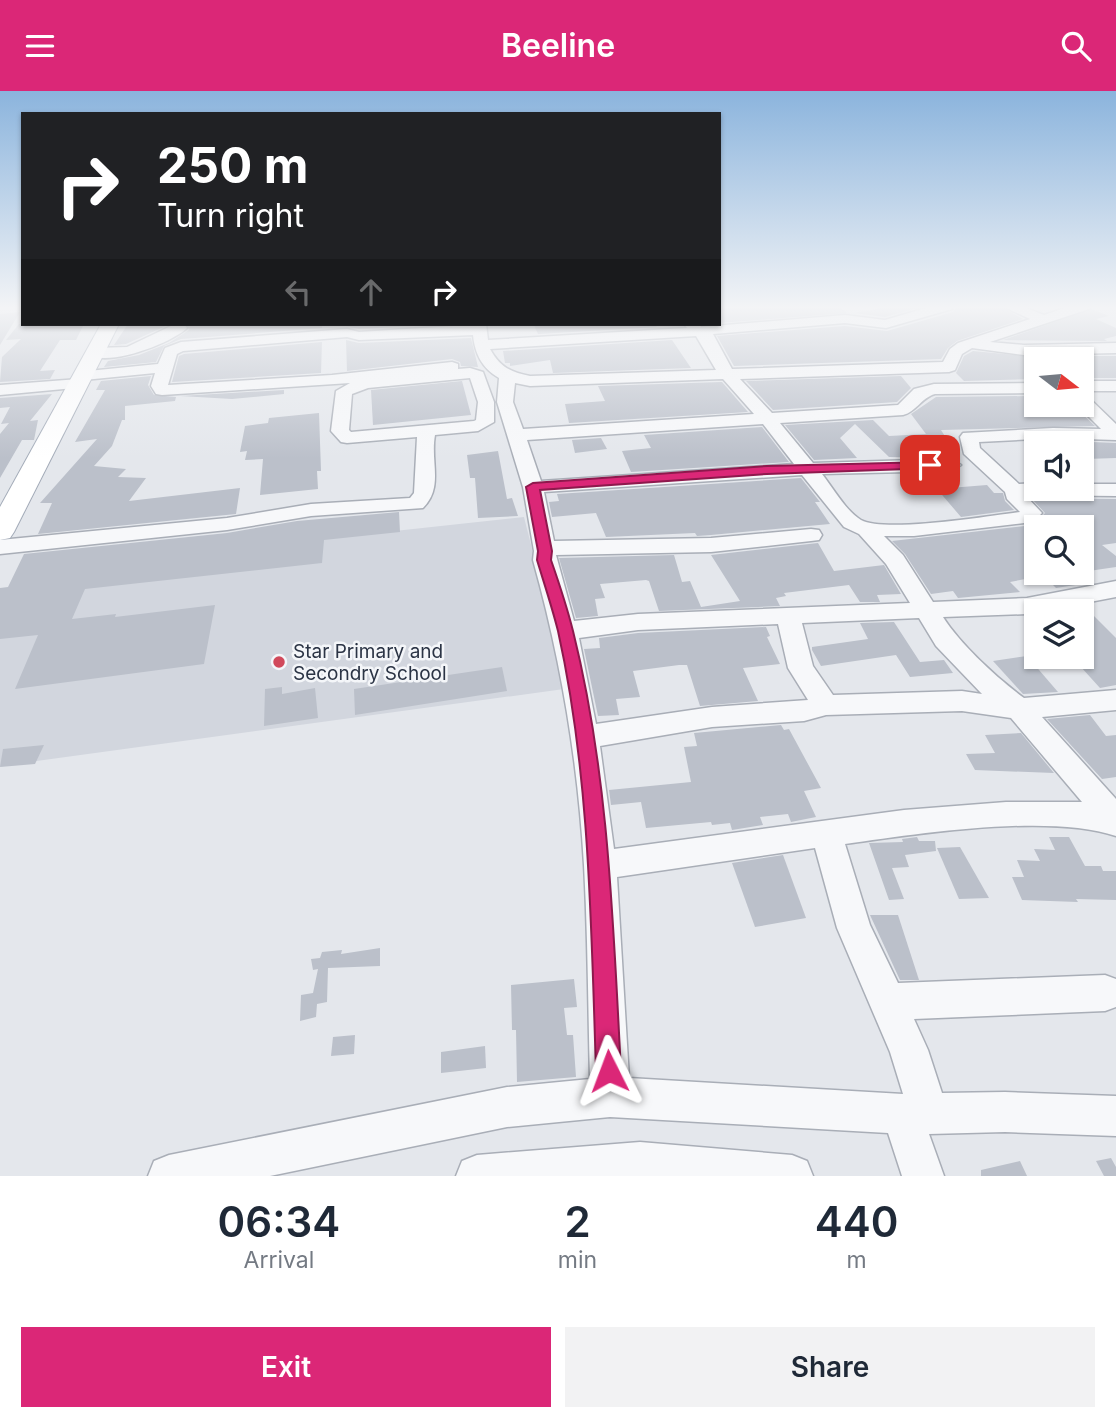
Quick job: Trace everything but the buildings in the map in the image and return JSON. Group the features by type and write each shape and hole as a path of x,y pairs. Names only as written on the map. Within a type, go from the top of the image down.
{"main road":[{"path":"0,532 92,357"}],"street":[{"path":"168,357 159,386 162,390 332,380 452,367"},
{"path":"488,357 492,368 507,376 550,381 948,367 953,357"},
{"path":"717,357 726,373 767,418 851,523 866,530 895,560 945,640 993,689 1020,709 1116,821"},
{"path":"0,390 163,368"},
{"path":"477,375 486,402 485,422 478,426 427,432 347,438 340,431 344,391 365,383 477,375"},
{"path":"507,376 505,402 533,487 545,551 544,560 565,631 585,737 600,865 610,1097"},
{"path":"1094,389 1116,386"},
{"path":"516,435 904,410 920,393 934,389 1024,388"},
{"path":"1094,406 1116,434"},
{"path":"0,547 227,524 311,510 416,504 424,498 428,480 424,454 427,432"},
{"path":"866,530 914,530 1031,516 1030,510 1014,495 1015,491 971,450 969,437 1053,433 1116,434"},
{"path":"533,487 807,469 951,465"},
{"path":"1015,491 1116,490"},
{"path":"545,551 560,546 711,545 811,535"},
{"path":"565,631 638,622 789,618 1027,606 1116,589"},
{"path":"789,618 802,669 826,705"},
{"path":"585,737 712,717 804,712 826,705 962,701 1020,709 1116,700"},
{"path":"600,865 962,817 1030,814 1116,821"},
{"path":"827,834 854,928 890,1002 909,1049 923,1176"},
{"path":"890,1002 1105,993"},
{"path":"169,1176 507,1107 610,1097 915,1113 1116,1116"},
{"path":"477,1176 640,1163 792,1176"}],"shaded area":[{"name":"Star Primary and Secondry School","path":"524,517 554,636 564,689 0,766 0,628 26,571"}],"place":[{"name":"Star Primary and Secondry School","path":"279,662"}],"route":[{"path":"609,1071 600,865 585,737 565,631 544,560 545,551 533,487 767,470 930,465"}]}
